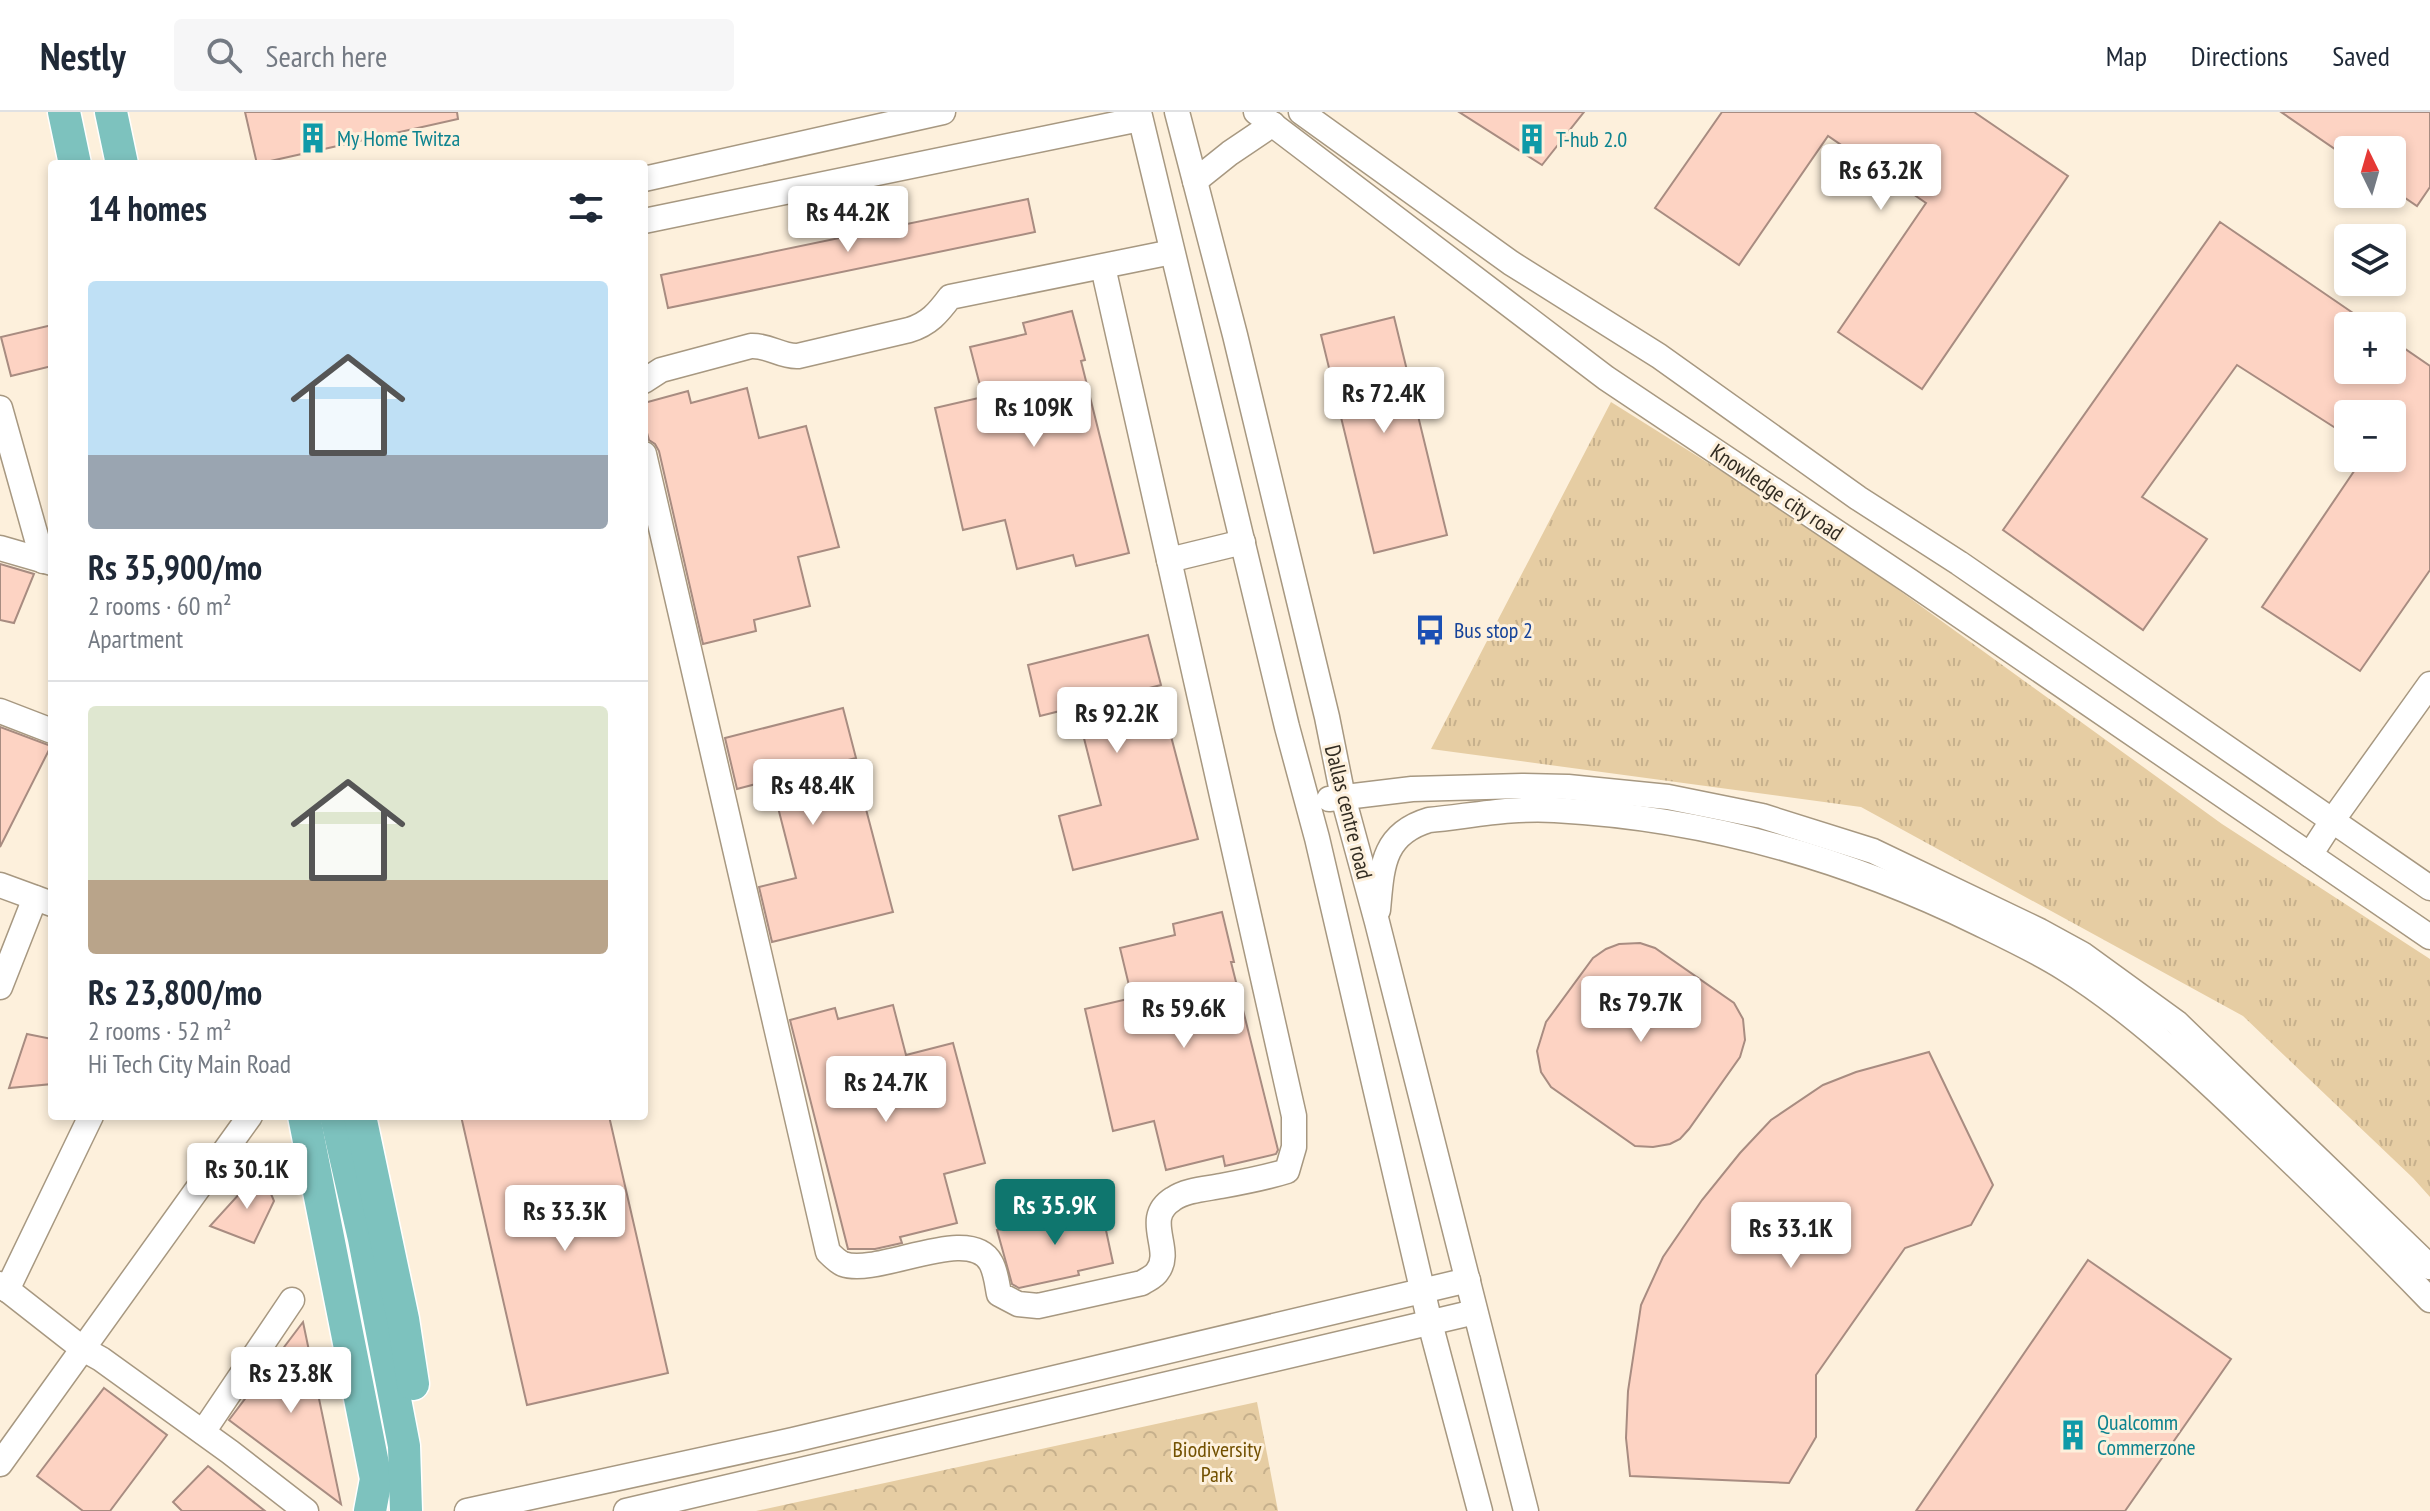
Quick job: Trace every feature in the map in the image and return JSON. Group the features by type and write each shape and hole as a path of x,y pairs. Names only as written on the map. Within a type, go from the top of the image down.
{"main road":[{"path":"64,112 74,160"},
{"path":"111,112 121,160"},
{"path":"305,1120 376,1479 370,1511"},
{"path":"337,1120 364,1239 404,1446 406,1511"},
{"path":"361,1120 403,1319 426,1460 427,1511"}],"street":[{"path":"648,178 943,112"},
{"name":"Dallas centre road","path":"1177,112 1261,442 1327,717 1343,797 1526,1511"},
{"name":"Knowledge city road","path":"1301,112 1511,263 1659,356 1858,498 1959,563 2430,888"},
{"path":"648,220 1140,116"},
{"name":"Dallas centre road","path":"1140,116 1308,804 1430,1323 1480,1511"},
{"path":"1195,181 1230,153 1265,118"},
{"name":"Knowledge city road","path":"1265,118 1606,378 2430,937"},
{"path":"648,378 661,370 688,361 751,346 760,345 787,357 798,356 909,330 923,326 950,297 1172,252"},
{"path":"648,471 828,1252 842,1264 863,1266 963,1247 983,1254 991,1263 999,1294 1018,1304 1038,1306 1142,1283 1157,1273 1163,1258 1158,1215 1170,1200 1186,1193 1287,1171 1294,1147 1294,1116 1103,267"},
{"path":"0,408 48,562"},
{"path":"1169,560 1243,542"},
{"path":"0,548 48,562"},
{"path":"2310,855 2430,684"},
{"path":"0,711 48,729"},
{"path":"1308,804 1412,789 1568,787 1668,797 1762,816 1873,851 2082,954 2177,1023 2430,1267"},
{"path":"1377,922 1380,887 1390,847 1400,834 1414,824 1429,820 1552,809 1627,816 1688,824 1755,839 1829,861 1937,902 2064,968 2088,985 2171,1049 2226,1099 2430,1300"},
{"path":"0,885 44,901 0,987"},
{"path":"89,1120 4,1287 83,1349 203,1432 306,1511"},
{"path":"0,1464 247,1120"},
{"path":"467,1511 804,1438 1468,1280"},
{"path":"203,1432 292,1300"},
{"path":"626,1511 1475,1312"}],"green space":[{"path":"1611,402 1820,533 2222,824 2430,959 2430,1197 2243,1016 1861,807 1431,749"},
{"name":"Biodiversity Park","path":"1257,1402 1278,1511 756,1511"}],"building":[{"name":"My Home Twitza","path":"245,112 457,112 458,119 275,160 256,160"},
{"name":"T-hub 2.0","path":"1459,112 1584,112 1542,165"},
{"path":"1722,112 1974,112 2068,176 1922,389 1838,332 1926,203 1828,136 1739,265 1655,208"},
{"path":"2281,112 2430,112 2430,187 2417,206 2406,199 2406,136 2334,136 2334,148"},
{"path":"1028,199 1035,232 668,308 661,275"},
{"path":"2220,222 2352,312 2334,312 2334,384 2406,384 2406,350 2430,366 2430,570 2360,671 2262,607 2354,472 2406,472 2406,400 2334,400 2334,427 2237,365 2142,497 2207,539 2143,630 2003,530"},
{"path":"1072,311 1085,360 1081,361 1129,553 1076,566 1073,555 1017,569 1005,520 963,530 935,408 983,397 970,347 1026,334 1023,323"},
{"path":"1394,317 1447,535 1374,553 1321,335"},
{"path":"48,326 48,367 11,376 1,337"},
{"path":"747,388 759,438 806,426 839,547 798,557 810,606 754,620 756,631 703,644 659,451 648,436 648,402 688,391 691,403"},
{"path":"0,564 34,574 14,623 0,620"},
{"path":"1148,635 1161,685 1114,697 1123,732 1167,721 1198,839 1073,870 1059,816 1101,805 1076,707 1040,716 1028,665"},
{"path":"843,708 856,758 809,770 817,805 862,794 893,912 772,942 759,887 796,878 771,780 737,789 725,738"},
{"path":"0,727 48,745 48,752 0,847"},
{"path":"1222,912 1234,962 1231,962 1278,1150 1276,1154 1225,1166 1223,1156 1166,1170 1154,1121 1113,1131 1085,1009 1132,998 1120,948 1175,935 1173,924"},
{"path":"1640,943 1655,948 1734,1003 1743,1019 1745,1040 1740,1057 1689,1129 1670,1144 1653,1147 1635,1146 1551,1087 1541,1072 1537,1051 1546,1022 1593,958 1619,944"},
{"path":"893,1005 906,1055 953,1043 985,1163 944,1174 957,1223 900,1237 902,1243 875,1249 848,1249 790,1020 835,1008 838,1019"},
{"path":"27,1034 48,1038 48,1084 9,1088"},
{"path":"1929,1052 1993,1185 1971,1225 1905,1248 1816,1375 1816,1437 1789,1483 1630,1476 1626,1438 1628,1391 1641,1305 1663,1257 1702,1200 1771,1120 1823,1085 1856,1072"},
{"path":"462,1120 610,1120 668,1373 527,1405"},
{"path":"261,1170 274,1201 254,1243 210,1226"},
{"path":"1101,1207 1113,1263 1078,1271 1079,1275 1019,1288 1012,1284 997,1230 1036,1221 1034,1216 1063,1211 1064,1215"},
{"name":"Qualcomm Commerzone","path":"2088,1260 2231,1359 2125,1511 1916,1511"},
{"path":"303,1322 341,1504 229,1420"},
{"path":"104,1388 167,1435 110,1511 83,1511 37,1476"},
{"path":"208,1466 265,1511 182,1511 173,1502"}],"place":[{"name":"My Home Twitza","path":"313,138"},
{"name":"T-hub 2.0","path":"1532,139"},
{"name":"Bus stop 2","path":"1430,630"},
{"name":"Qualcomm Commerzone","path":"2073,1435"}]}
